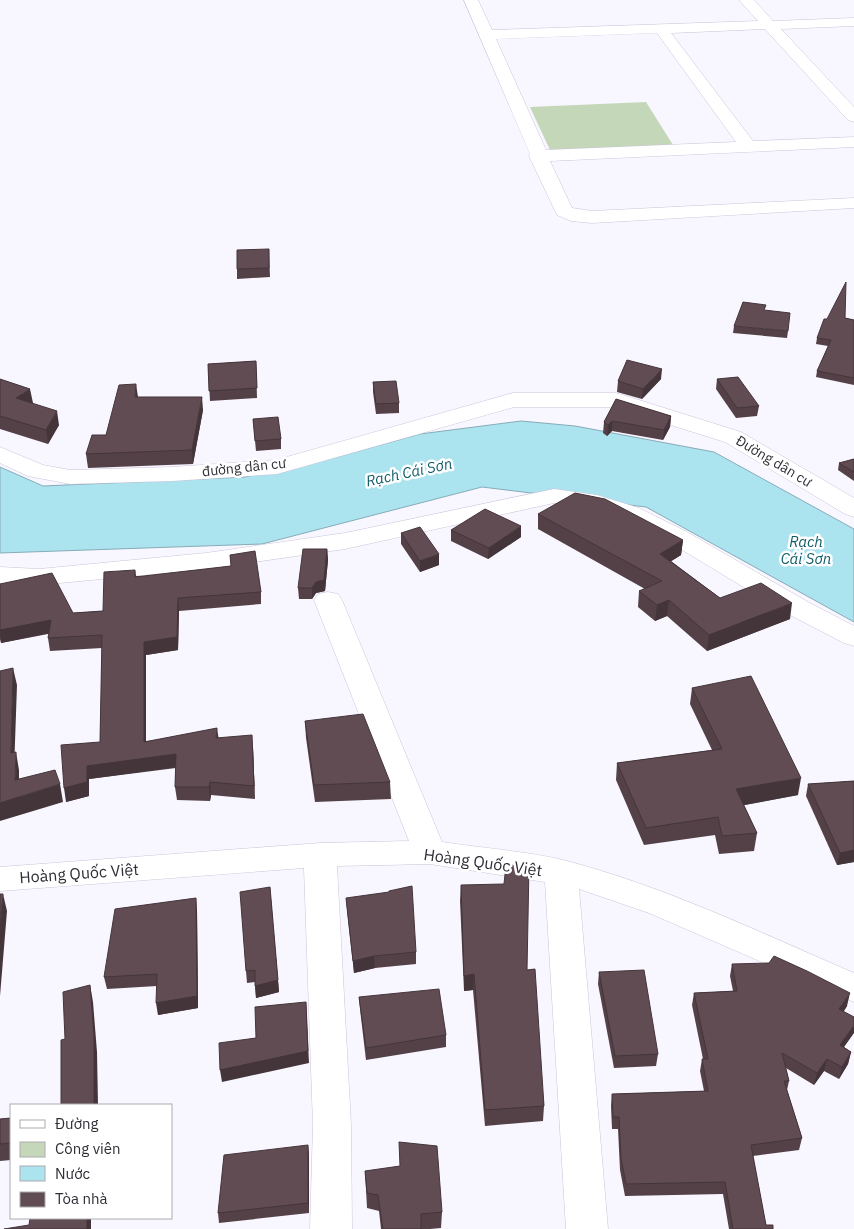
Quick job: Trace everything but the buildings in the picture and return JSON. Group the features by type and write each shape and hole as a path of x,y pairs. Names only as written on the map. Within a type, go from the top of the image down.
{"street":[{"path":"471,0 538,156 564,211 571,215 592,217 854,203"},
{"path":"746,0 854,117"},
{"path":"487,35 854,22"},
{"path":"661,29 748,146"},
{"path":"538,156 854,142"},
{"name":"đường dân cư","path":"0,454 37,471 70,477 172,474 277,467 513,400"},
{"name":"Đường dân cư","path":"513,400 616,400 733,437 854,509"},
{"path":"0,575 39,577 206,561 345,541 554,496 597,502 630,513 678,537 798,608 854,637"},
{"path":"328,600 430,852"},
{"name":"Hoàng Quốc Việt","path":"0,879 320,855 430,852 561,872 661,904 854,988"},
{"path":"320,855 326,1024 332,1125 331,1229"},
{"path":"561,872 586,1229"}],"green space":[{"path":"646,102 673,145 550,150 530,107"}],"water":[{"name":"Rạch Cái Sơn","path":"521,421 575,426 714,452 854,529 854,622 646,507 482,487 262,544 0,553 0,467 43,486 245,477 333,458 420,434"}]}
